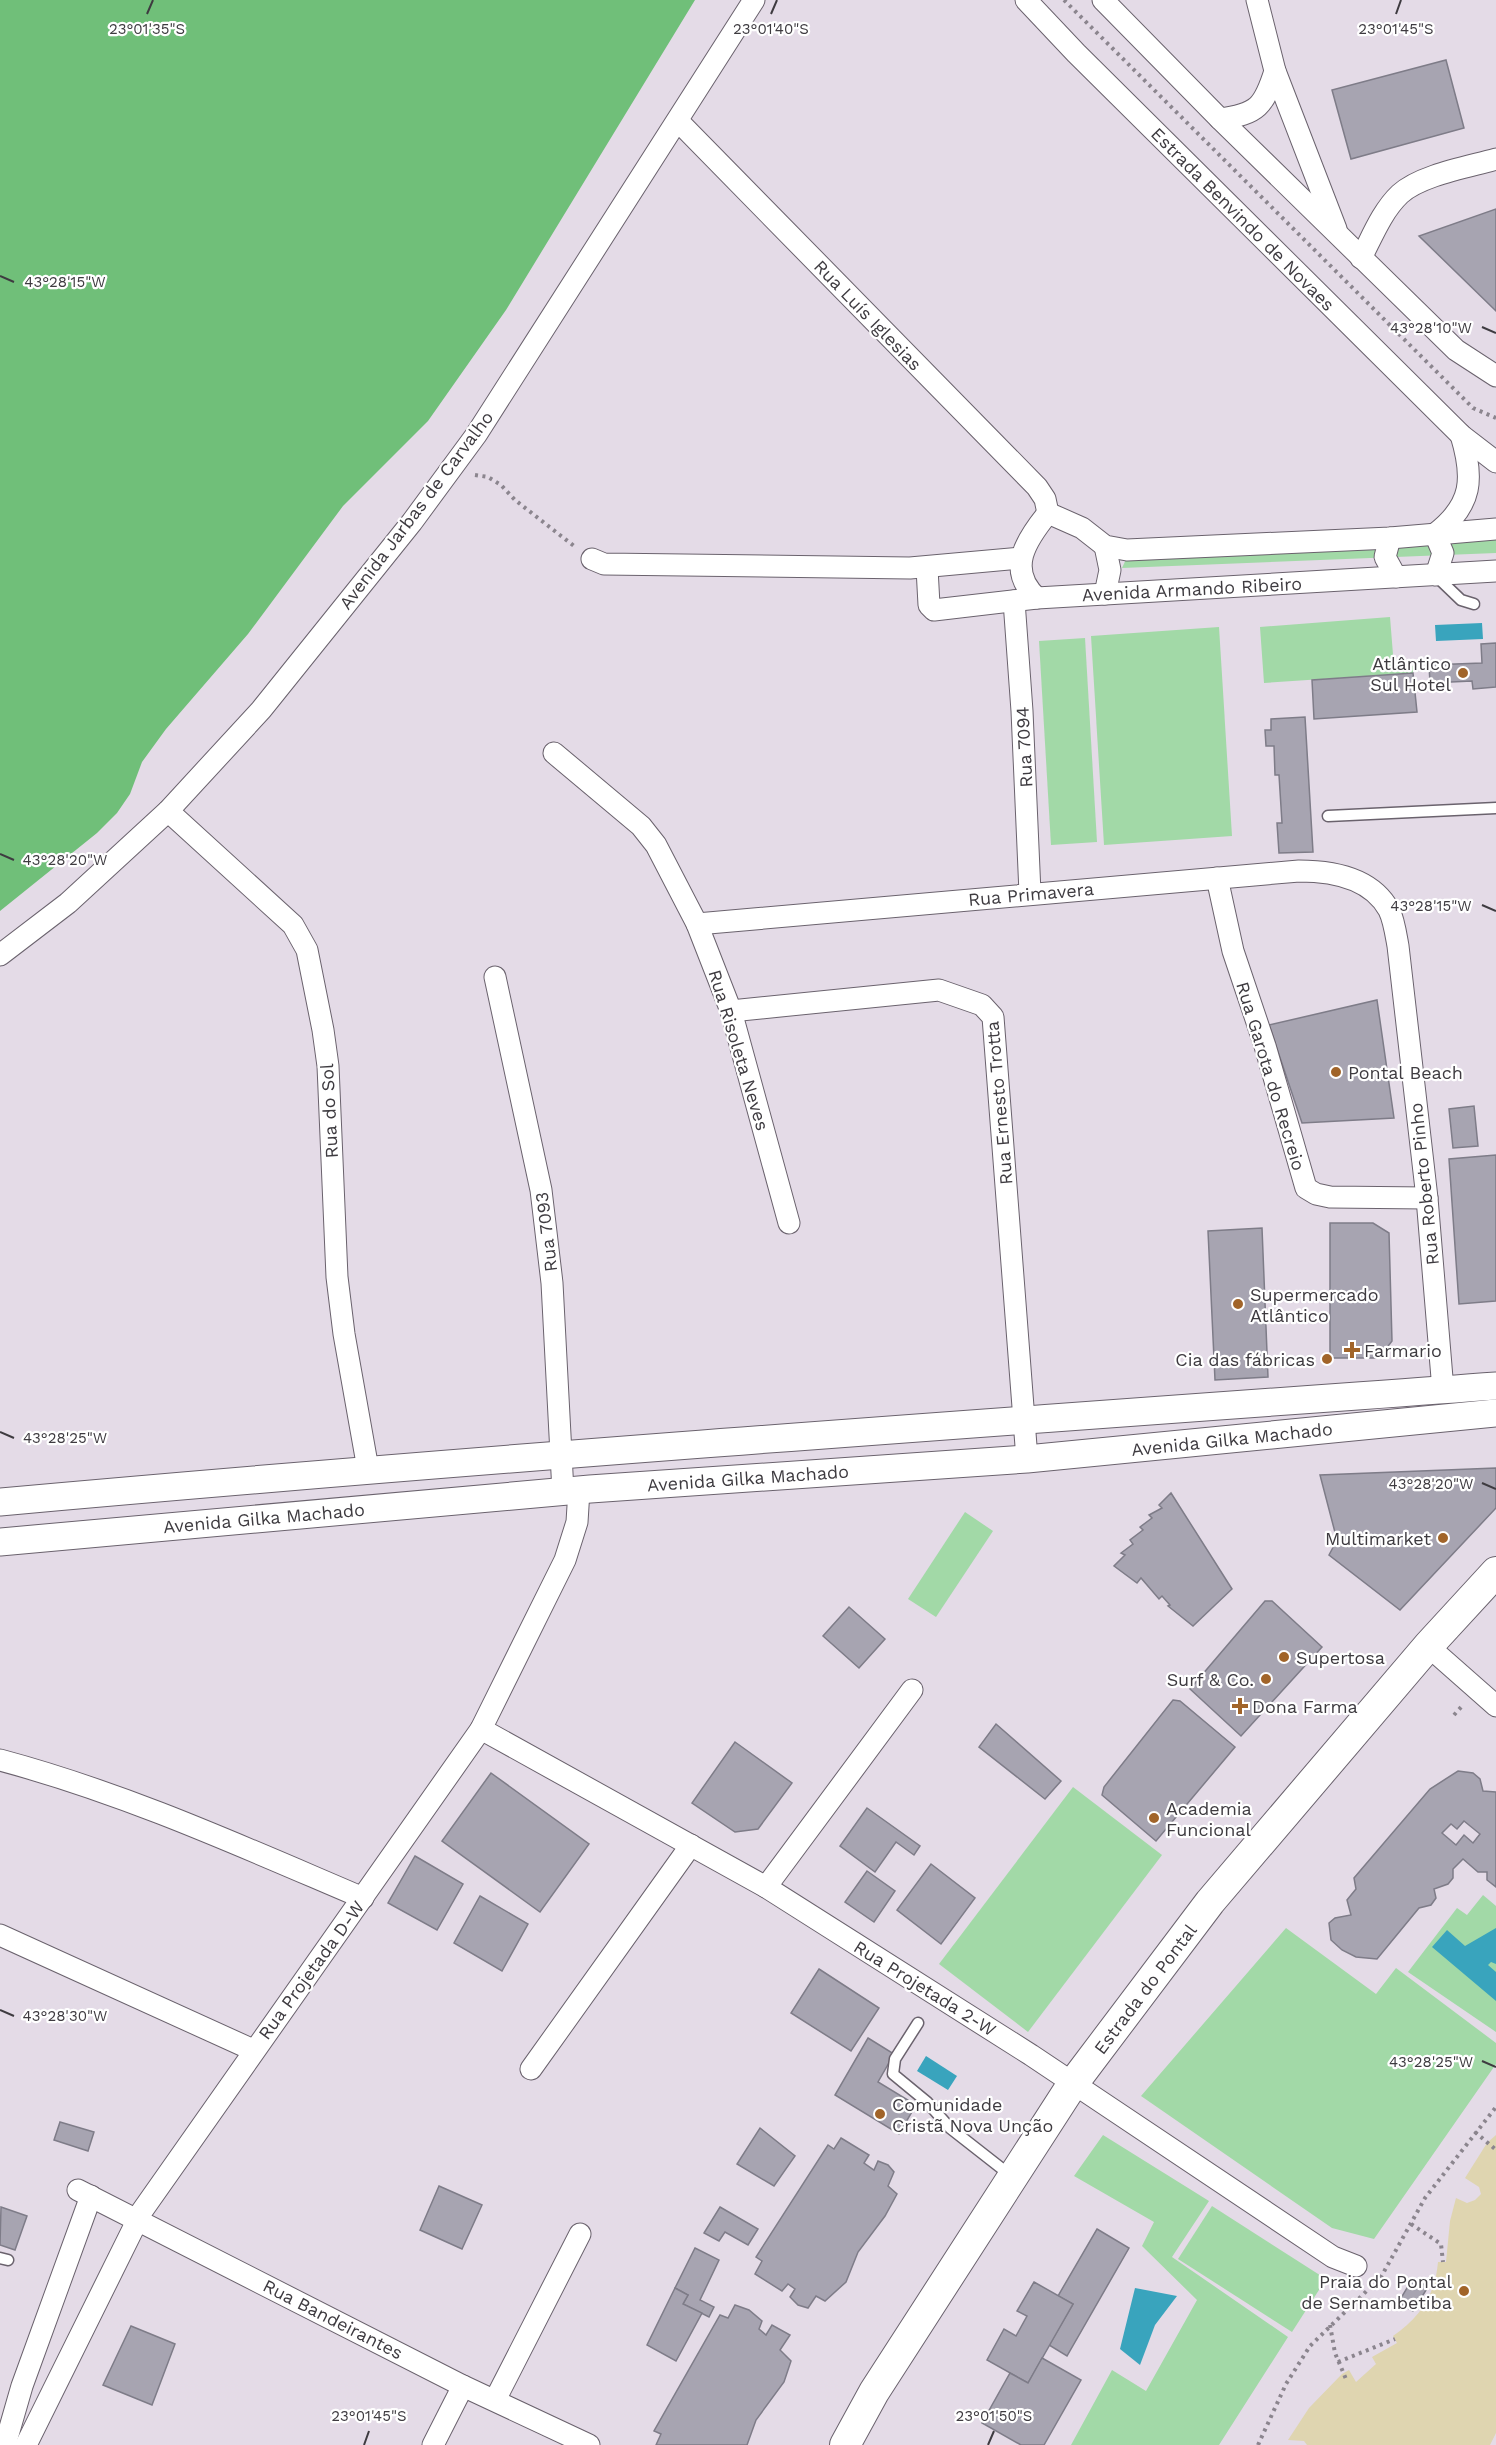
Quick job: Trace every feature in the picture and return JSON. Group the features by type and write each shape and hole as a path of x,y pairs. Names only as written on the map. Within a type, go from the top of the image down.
{"main road":[{"name":"Estrada do Pontal","path":"845,2445 874,2392 1072,2085 1210,1902 1428,1646 1496,1572"}],"street":[{"name":"Avenida Jarbas de Carvalho","path":"0,955 68,903 168,811 261,710 476,435 754,0"},
{"name":"Estrada Benvindo de Novaes","path":"1026,0 1076,53 1461,435 1496,462"},
{"path":"1103,0 1220,119 1456,350 1496,376"},
{"path":"1257,0 1275,70 1339,235"},
{"path":"1220,119 1241,116 1256,109 1268,94 1275,70"},
{"name":"Rua Luís Iglesias","path":"678,121 1037,487 1045,499 1048,513"},
{"path":"1361,258 1373,234 1401,193 1428,179 1496,159"},
{"path":"1435,534 1450,522 1467,492 1469,460 1461,435"},
{"path":"1037,598 1022,581 1021,558 1048,513 1082,528 1105,546 1152,550 1390,538 1496,529"},
{"path":"1435,534 1443,553 1436,576"},
{"path":"1390,538 1385,557 1396,577"},
{"path":"1105,546 1110,570 1105,594"},
{"path":"592,559 603,564 927,568 1021,558"},
{"name":"Avenida Armando Ribeiro","path":"927,568 928,605 931,609 1037,598 1496,571"},
{"name":"Rua 7094","path":"1014,601 1022,711 1030,894"},
{"name":"Rua Risoleta Neves","path":"554,753 641,826 656,845 697,924 731,1011 789,1223"},
{"name":"Rua do Sol","path":"168,811 293,925 306,950 328,1066 337,1277 342,1322 368,1469"},
{"name":"Rua Primavera","path":"697,924 1217,878 1321,871 1363,884"},
{"name":"Rua Garota do Recreio","path":"1217,878 1233,951 1265,1046 1306,1188 1316,1194 1330,1197 1427,1198"},
{"name":"Rua Roberto Pinho","path":"1363,884 1378,895 1390,911 1398,946 1427,1198 1443,1390"},
{"name":"Rua 7093","path":"495,977 541,1190 552,1283 562,1455 571,1491"},
{"name":"Rua Ernesto Trotta","path":"731,1011 939,990 982,1005 993,1017 1027,1459"},
{"name":"Avenida Gilka Machado","path":"0,1502 368,1469 1496,1386"},
{"name":"Avenida Gilka Machado","path":"0,1542 571,1491 1027,1459 1496,1413"},
{"name":"Rua Projetada D-W","path":"26,2445 137,2219 481,1729 565,1560 577,1522 571,1491"},
{"path":"1428,1646 1496,1706"},
{"path":"766,1887 912,1690"},
{"name":"Rua Projetada 2-W","path":"481,1729 766,1887 1031,2055 1072,2085 1333,2257 1356,2266"},
{"path":"0,1760 141,1804 363,1898"},
{"path":"531,2069 691,1845"},
{"path":"0,1935 254,2050"},
{"name":"Rua Bandeirantes","path":"5,2445 85,2193 464,2386 589,2445"},
{"path":"495,2400 580,2234"},
{"path":"433,2445 464,2386"}],"lane":[{"path":"1436,576 1461,600 1474,604"},
{"path":"1328,816 1496,808"},
{"path":"918,2023 895,2059 892,2074 927,2102 950,2128 1013,2177"}],"path":[{"path":"1064,0 1473,408 1496,418"},
{"path":"1365,301 1377,273"},
{"path":"444,478 465,475 488,477 592,559"},
{"path":"1475,2132 1495,2149"},
{"path":"1411,2224 1441,2244 1443,2262"},
{"path":"1330,2325 1338,2362 1346,2379"},
{"path":"1338,2362 1395,2339"}],"green space":[{"path":"0,0 695,0 506,310 428,421 343,506 248,634 166,729 142,762 130,794 117,813 97,833 0,911"},
{"path":"1496,536 1496,553 1122,568 1128,555"},
{"path":"1390,617 1394,667 1413,666 1413,673 1264,683 1260,627"},
{"path":"1219,627 1232,836 1104,845 1091,636"},
{"path":"1085,638 1097,842 1051,845 1039,641"},
{"path":"965,1512 993,1531 936,1617 908,1599"},
{"path":"1073,1787 1162,1855 1028,2032 939,1964"},
{"path":"1483,1895 1496,1906 1496,2032 1408,1972 1457,1908 1467,1915"},
{"path":"1286,1928 1376,1994 1396,1968 1496,2043 1496,2064 1374,2239 1332,2228 1141,2096"},
{"path":"1103,2135 1209,2201 1172,2257 1288,2337 1219,2445 1071,2445 1112,2370 1146,2391 1197,2300 1142,2246 1154,2222 1074,2176"},
{"path":"1212,2206 1326,2279 1292,2332 1178,2259"}],"sand":[{"name":"Praia do Pontal de Sernambetiba","path":"1496,2135 1496,2433 1490,2445 1307,2445 1304,2441 1288,2440 1309,2408 1342,2374 1349,2370 1356,2382 1376,2364 1372,2357 1397,2343 1393,2336 1411,2321 1424,2305 1434,2285 1438,2262 1446,2262 1450,2221 1456,2198 1467,2203 1475,2200 1481,2194 1479,2187 1465,2178 1487,2143"}],"water":[{"path":"1482,623 1483,639 1436,641 1435,625"},
{"path":"1496,1928 1496,1964 1491,1962 1488,1965 1496,1972 1496,2001 1432,1947 1447,1930 1465,1946"},
{"path":"926,2056 957,2076 948,2090 917,2071"},
{"path":"1135,2288 1177,2296 1155,2325 1140,2365 1120,2349"}],"building":[{"path":"1446,60 1464,128 1351,159 1332,90"},
{"path":"1496,209 1496,311 1419,236"},
{"name":"Atlântico Sul Hotel","path":"1496,643 1496,687 1473,689 1472,681 1430,683 1429,665 1482,663 1481,644"},
{"path":"1413,673 1417,712 1314,719 1312,680"},
{"path":"1305,717 1313,852 1279,853 1277,823 1282,823 1279,775 1275,775 1274,746 1266,746 1265,730 1271,730 1271,719"},
{"name":"Pontal Beach","path":"1377,1000 1394,1118 1302,1123 1269,1025"},
{"path":"1474,1106 1478,1146 1453,1148 1449,1109"},
{"path":"1496,1155 1496,1301 1459,1304 1449,1159"},
{"path":"1330,1223 1373,1223 1389,1233 1392,1341 1379,1358 1330,1358"},
{"name":"Supermercado Atlântico","path":"1262,1228 1268,1377 1215,1380 1208,1231"},
{"path":"1496,1468 1496,1508 1400,1610 1329,1555 1337,1540 1320,1475"},
{"path":"1171,1493 1232,1589 1193,1626 1168,1606 1170,1605 1162,1596 1159,1599 1141,1578 1137,1583 1114,1566 1125,1555 1121,1553 1133,1544 1130,1540 1143,1530 1140,1527 1152,1518 1149,1515 1162,1508 1159,1505"},
{"path":"1265,1601 1272,1601 1322,1647 1241,1736 1190,1689"},
{"path":"849,1607 885,1639 859,1668 823,1636"},
{"path":"1173,1700 1180,1701 1235,1747 1156,1841 1102,1795 1104,1787"},
{"path":"996,1724 1061,1781 1045,1799 979,1747"},
{"path":"735,1742 792,1783 758,1829 735,1832 692,1803"},
{"path":"1458,1771 1473,1773 1480,1779 1483,1791 1496,1792 1496,1887 1487,1880 1487,1872 1478,1872 1463,1859 1453,1869 1453,1878 1448,1884 1434,1889 1436,1898 1431,1905 1419,1908 1377,1959 1356,1957 1342,1950 1331,1940 1329,1923 1335,1918 1351,1915 1347,1900 1356,1889 1354,1878 1430,1789","holes":["1464,1821 1480,1834 1473,1843 1464,1835 1456,1845 1442,1833 1451,1824 1457,1829"]},
{"path":"491,1773 589,1844 540,1912 442,1841"},
{"path":"867,1808 920,1846 914,1855 896,1842 875,1872 840,1846"},
{"path":"415,1856 463,1884 437,1930 388,1903"},
{"path":"931,1864 975,1898 941,1944 897,1910"},
{"path":"867,1871 895,1891 874,1922 845,1902"},
{"path":"480,1896 528,1924 502,1971 454,1943"},
{"path":"819,1969 879,2008 851,2051 791,2013"},
{"path":"868,2038 894,2054 878,2082 916,2105 899,2134 835,2095"},
{"path":"60,2122 94,2132 88,2151 54,2140"},
{"path":"760,2128 795,2156 774,2186 737,2164"},
{"path":"841,2138 869,2155 864,2163 874,2170 878,2161 888,2165 894,2172 888,2186 897,2194 885,2216 858,2252 846,2282 825,2301 816,2296 808,2308 798,2305 790,2297 795,2289 788,2284 782,2291 755,2274 762,2261 756,2257 828,2145 834,2149"},
{"path":"439,2186 482,2205 462,2249 420,2230"},
{"path":"1,2207 27,2216 15,2250 0,2245"},
{"path":"720,2207 758,2229 748,2245 725,2232 719,2241 704,2233"},
{"path":"1097,2229 1129,2248 1067,2356 1049,2345 1073,2304 1058,2296"},
{"path":"695,2248 719,2260 700,2300 714,2307 709,2317 683,2304 688,2295 675,2288"},
{"path":"1413,2278 1428,2287 1413,2311 1398,2303"},
{"path":"1034,2282 1073,2304 1028,2383 987,2360 1004,2329 1016,2336 1027,2316 1017,2311"},
{"path":"675,2288 688,2295 683,2304 702,2313 676,2361 647,2345"},
{"path":"735,2305 749,2310 762,2321 759,2329 766,2335 772,2325 790,2335 780,2350 791,2361 784,2382 756,2420 747,2445 656,2445 661,2434 654,2431 720,2315 728,2318"},
{"path":"131,2326 175,2344 152,2405 103,2385"},
{"path":"1042,2358 1081,2380 1044,2445 1021,2445 982,2423 1010,2373 1028,2383"}],"place":[{"name":"Atlântico Sul Hotel","path":"1463,673"},
{"name":"Pontal Beach","path":"1336,1072"},
{"name":"Supermercado Atlântico","path":"1238,1304"},
{"name":"Farmario","path":"1352,1350"},
{"name":"Cia das fábricas","path":"1327,1359"},
{"name":"Multimarket","path":"1443,1538"},
{"name":"Supertosa","path":"1284,1657"},
{"name":"Surf & Co.","path":"1266,1679"},
{"name":"Dona Farma","path":"1240,1706"},
{"name":"Academia Funcional","path":"1154,1818"},
{"name":"Comunidade Cristã Nova Unção","path":"880,2114"},
{"name":"Praia do Pontal de Sernambetiba","path":"1464,2291"}]}
